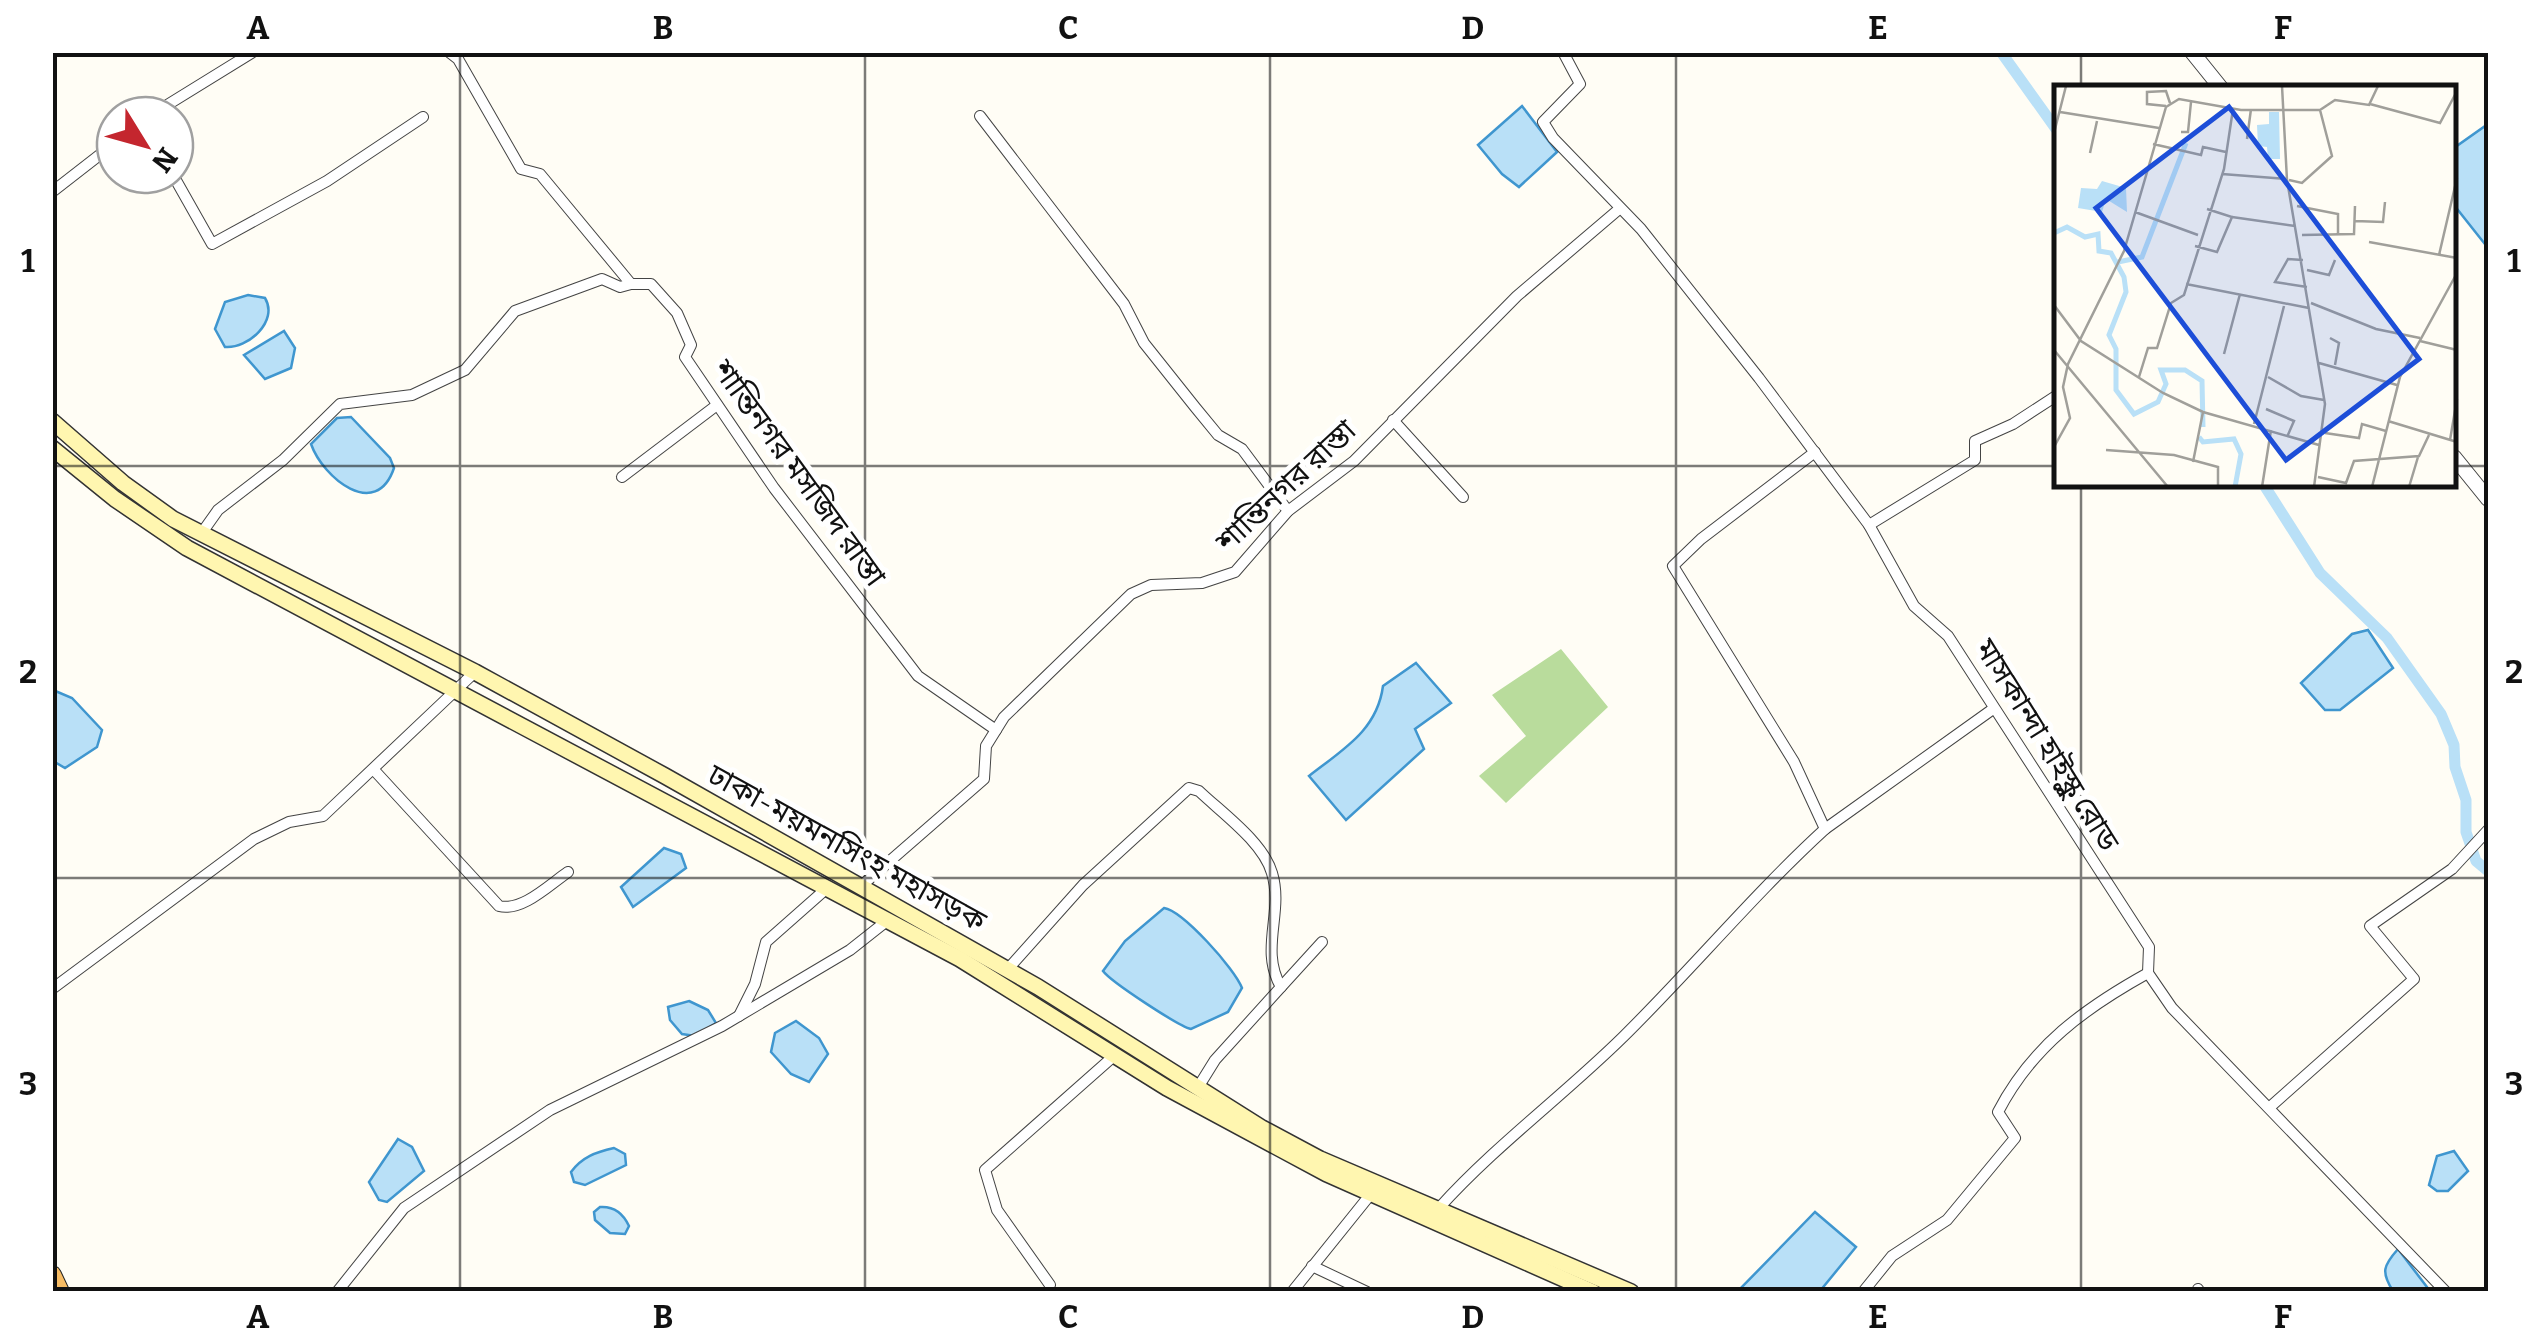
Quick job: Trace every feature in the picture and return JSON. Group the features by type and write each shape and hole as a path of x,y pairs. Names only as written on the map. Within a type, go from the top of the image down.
{"highway":[{"path":"52,1275 60,1292"}],"main road":[{"name":"ঢাকা-ময়মনসিংহ মহাসড়ক","path":"52,421 124,483 201,534 474,672 860,887 1007,970 1197,1089 1320,1159 1631,1292"},
{"name":"ঢাকা-ময়মনসিংহ মহাসড়ক","path":"52,448 160,532 888,920 1167,1088 1370,1195 1594,1292"}],"street":[{"path":"183,95 253,52"},
{"name":"শান্তিনগর মসজিদ রাস্তা","path":"448,52 458,60 521,169 540,174 631,284 651,284 677,313 691,344 685,357 774,488 918,676 996,730"},
{"name":"মাসকান্দা হাইস্কুল রোড","path":"1563,52 1580,84 1543,122 1618,210 1640,229 1869,525 1914,606 1948,636 2149,947 2148,972 2172,1008 2446,1292"},
{"path":"2192,52 2219,85"},
{"path":"184,195 212,244 327,181 424,116"},
{"path":"980,116 1124,304 1144,342 1218,435 1242,449 1288,511"},
{"path":"52,192 95,159"},
{"name":"শান্তিনগর রাস্তা","path":"996,730 1132,594 1150,585 1202,583 1235,572 1288,511 1354,461 1517,296 1618,210"},
{"path":"201,534 218,510 283,460 340,404 359,398 406,396 465,370 515,311 602,279 620,286 631,284"},
{"path":"1869,525 1975,460 1975,441 2013,424 2054,397"},
{"path":"622,477 717,405"},
{"path":"1393,420 1463,497"},
{"path":"1815,452 1673,566 1794,762 1826,829"},
{"path":"2456,459 2488,499"},
{"path":"52,988 254,840 289,822 323,816 474,672"},
{"path":"1439,1208 1483,1160 1625,1035 1783,867 1826,829 1993,709"},
{"path":"860,887 984,779 986,746 996,730"},
{"path":"374,770 499,906 507,908 525,901 568,872"},
{"path":"1007,970 1096,871 1189,788 1200,791 1271,869 1276,896 1270,967 1281,987"},
{"path":"2270,1106 2414,979 2370,926 2452,870 2488,830"},
{"path":"739,1016 755,984 766,942 826,889"},
{"path":"337,1292 404,1208 550,1110 739,1016 850,950 888,920"},
{"path":"1197,1089 1214,1060 1322,942"},
{"path":"1863,1292 1892,1256 1947,1220 2015,1138 1998,1112 2016,1077 2091,1004 2148,972"},
{"path":"1050,1285 997,1210 986,1170 1115,1055"},
{"path":"1292,1292 1370,1195"},
{"path":"1312,1266 1367,1292"}],"green space":[{"path":"1561,649 1608,707 1506,803 1479,776 1526,736 1492,695"}],"water":[{"path":"1522,106 1557,152 1519,187 1502,174 1478,145"},
{"path":"2488,124 2488,248 2456,208 2456,147"},
{"path":"248,295 265,298 265,324 243,343 225,347 215,329 225,302"},
{"path":"284,331 295,348 291,368 265,379 244,355"},
{"path":"351,417 390,458 394,468 386,484 375,491 363,493 338,481 326,470 311,444 337,418"},
{"path":"2368,630 2393,668 2340,710 2325,710 2301,683 2352,634"},
{"path":"1416,663 1451,703 1415,729 1424,749 1346,820 1309,776 1366,727 1383,686"},
{"path":"53,690 72,698 102,730 97,747 65,768 53,761"},
{"path":"664,848 681,854 686,868 633,907 621,887"},
{"path":"1164,908 1208,942 1242,988 1228,1012 1191,1029 1146,1003 1103,971 1125,941"},
{"path":"689,1001 708,1010 716,1023 695,1036 682,1034 670,1020 668,1007"},
{"path":"796,1021 819,1038 828,1054 809,1082 791,1074 771,1052 775,1033"},
{"path":"398,1139 412,1147 424,1171 387,1202 379,1200 369,1182"},
{"path":"614,1148 625,1154 626,1165 585,1185 574,1182 571,1172 580,1162"},
{"path":"2454,1151 2468,1171 2448,1191 2437,1191 2429,1185 2437,1156"},
{"path":"600,1207 621,1214 629,1226 625,1234 610,1233 595,1220 594,1212"},
{"path":"1815,1212 1856,1247 1820,1291 1747,1291 1742,1287"},
{"path":"2398,1249 2430,1291 2393,1291 2385,1269"}],"waterway":[{"path":"2001,52 2054,126"},
{"path":"2266,488 2320,573 2387,638 2441,714 2454,745 2455,767 2466,800 2466,832 2476,861 2488,871"}]}
